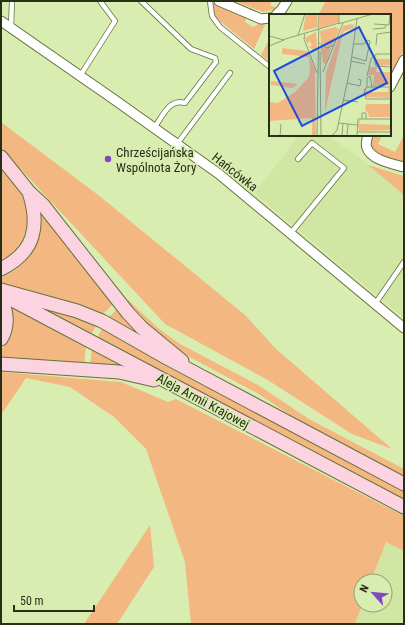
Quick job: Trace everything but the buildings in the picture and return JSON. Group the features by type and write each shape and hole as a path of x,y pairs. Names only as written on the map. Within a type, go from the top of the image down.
{"main road":[{"path":"1,157 29,192 43,205 128,313 142,328 195,374"},
{"path":"1,269 20,256 32,236 35,217 29,192"},
{"name":"Aleja Armii Krajowej","path":"1,290 18,293 91,316 120,330 195,374 404,484"},
{"name":"Aleja Armii Krajowej","path":"1,294 404,507"},
{"path":"1,301 6,314 6,326 1,339"},
{"path":"1,364 119,372 173,385"}],"street":[{"path":"219,1 261,19 269,18"},
{"path":"277,14 287,1"},
{"name":"Hańcówka","path":"1,22 219,174 404,328"},
{"path":"391,85 404,60"},
{"path":"368,136 366,147 370,152 381,160 404,167"}],"lane":[{"path":"11,28 12,1"},
{"path":"80,76 115,21 100,1"},
{"path":"141,1 191,49 215,58 216,62 185,103 178,101 172,103 154,128"},
{"path":"210,1 212,16 220,27 269,66"},
{"path":"177,144 230,73"},
{"path":"290,234 344,168 312,143 298,159"},
{"path":"375,304 404,262"}],"shaded area":[{"path":"234,1 272,1 270,5 278,9 263,12"},
{"path":"326,1 404,1 404,49 391,75 391,14 319,14"},
{"path":"212,3 246,18 245,22 253,27 260,23 265,25 254,49 215,17"},
{"path":"269,40 269,61 261,55"},
{"path":"1,122 97,194 245,315 276,349 392,449 352,434 266,379 165,324 1,148"},
{"path":"404,135 404,163 380,156 369,146 374,136 382,136 378,144 395,152"},
{"path":"299,136 328,136 355,154 404,195 404,318 254,193"},
{"path":"368,165 404,176 404,195"},
{"path":"1,168 16,186 25,202 27,222 26,232 22,240 16,249 1,262"},
{"path":"43,212 115,302 101,316 1,283 1,277 9,274 22,265 31,253 38,239 41,216"},
{"path":"11,296 97,324 91,335"},
{"path":"128,300 158,328 180,344 258,385 309,419 404,469 404,477 304,424 257,393 169,346 124,303"},
{"path":"12,307 86,345 84,366 1,360 1,351 12,329"},
{"path":"119,307 147,341 107,319"},
{"path":"103,327 165,365 404,491 404,501 97,338"},
{"path":"92,349 125,366 125,367 90,366"},
{"path":"1,372 121,382 168,402 176,399 404,516 404,551 386,542 374,573 353,573 353,613 359,613 355,624 191,624 185,562 146,449 114,417 70,387 26,378 1,415"},
{"path":"150,525 154,567 117,624 84,624"},
{"path":"386,541 404,551 404,624 355,624 359,613 393,613 393,573 374,573"}],"place":[{"name":"Chrześcijańska Wspólnota Żory","path":"108,159"}]}
